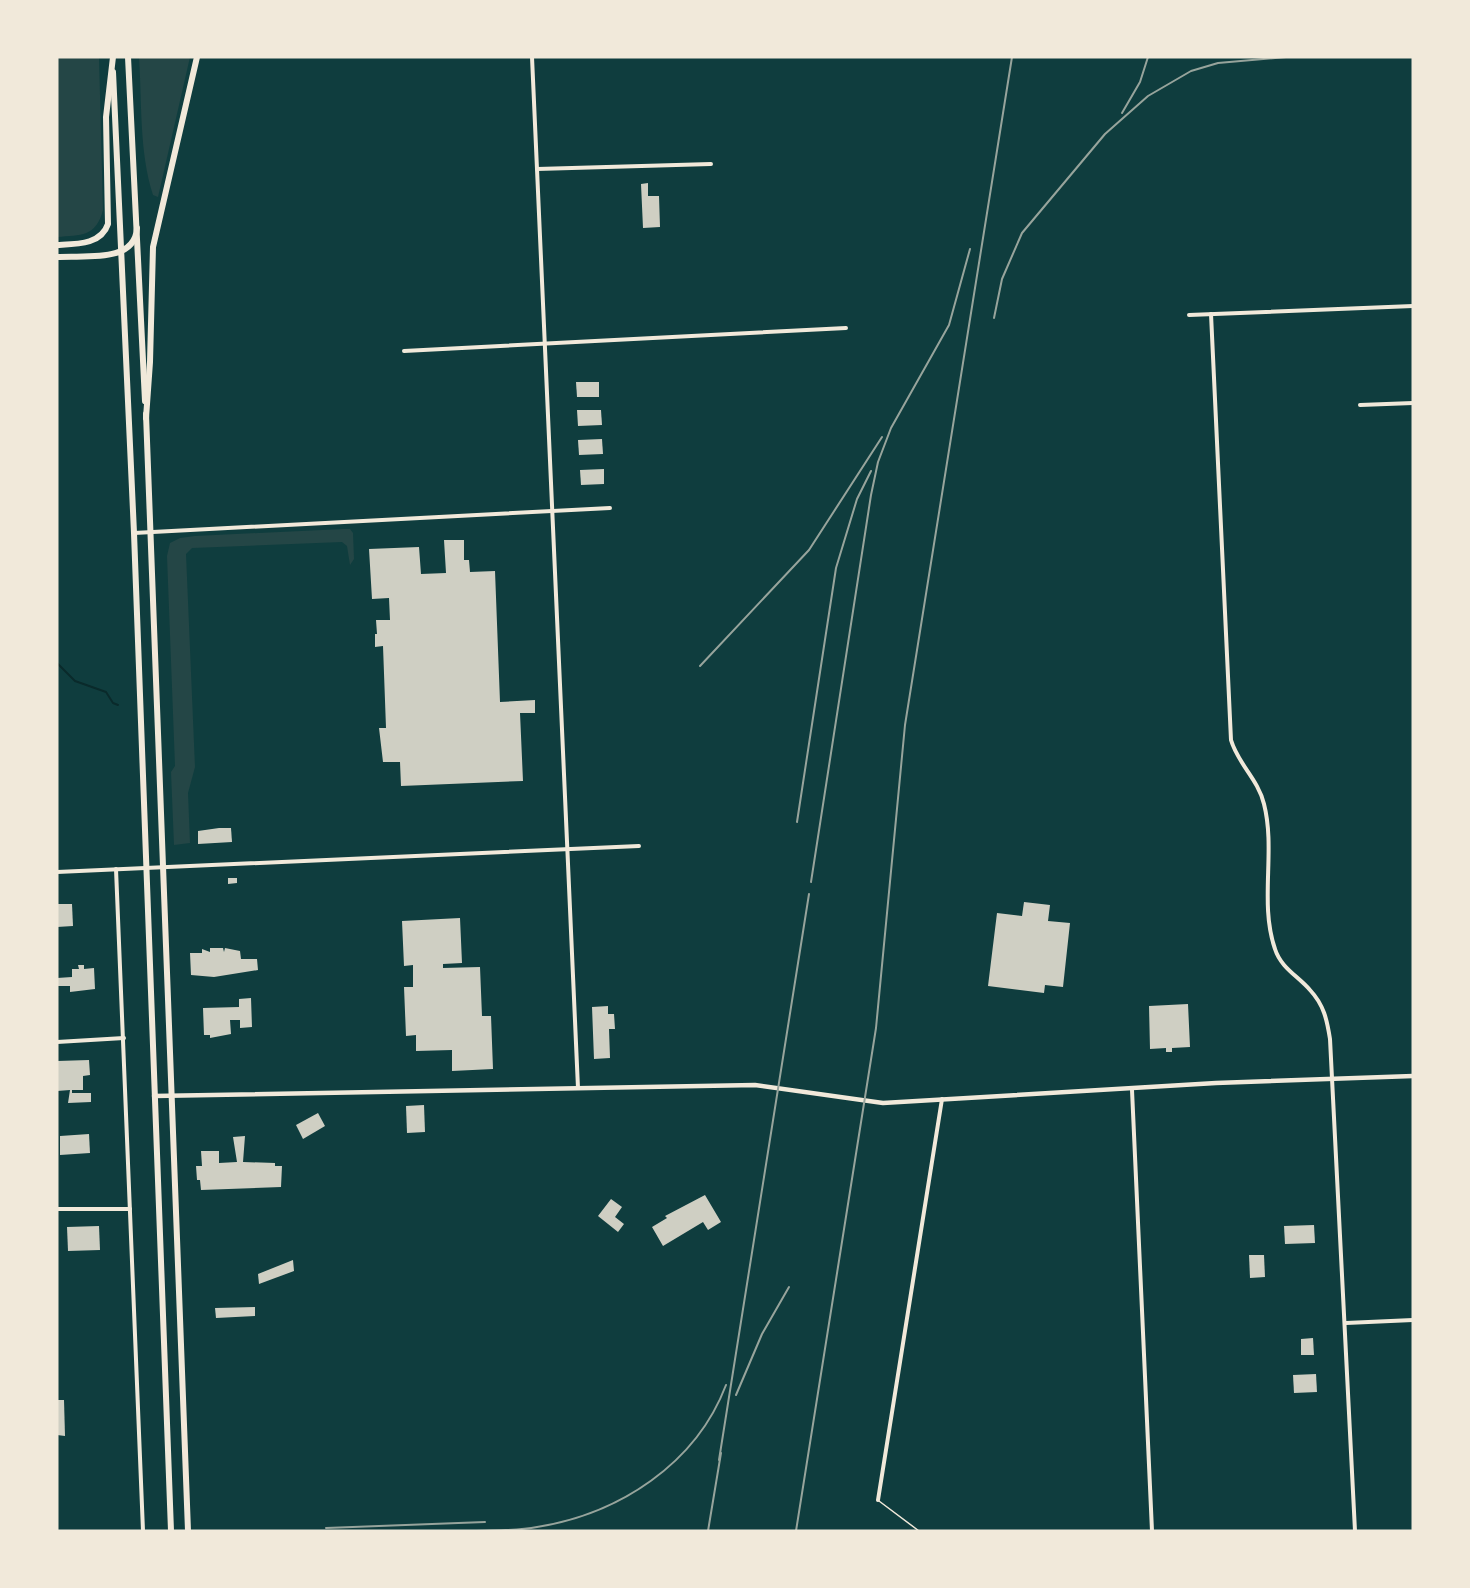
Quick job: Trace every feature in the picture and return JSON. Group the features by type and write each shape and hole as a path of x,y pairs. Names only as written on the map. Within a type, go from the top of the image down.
{"highway":[{"path":"57,245 94,240 103,235 108,224 106,117 113,57"},
{"path":"113,57 135,533 171,1531"},
{"path":"129,57 152,532 162,867 188,1531"},
{"path":"146,418 150,375 153,247 196,57"},
{"path":"57,257 122,252 135,240 137,228"}],"street":[{"path":"532,57 578,1088"},
{"path":"537,169 711,164"},
{"path":"1189,315 1413,306"},
{"path":"1211,314 1231,740 1235,754 1258,786 1265,805 1269,914 1275,951 1281,961 1309,989 1326,1016 1332,1079 1346,1323 1355,1531"},
{"path":"404,351 846,328"},
{"path":"1360,405 1413,403"},
{"path":"135,533 610,508"},
{"path":"57,872 639,846"},
{"path":"116,869 143,1531"},
{"path":"57,1042 124,1038"},
{"path":"154,1096 755,1085 883,1103 1132,1090 1216,1083 1413,1076"},
{"path":"1132,1090 1152,1531"},
{"path":"878,1500 942,1099"},
{"path":"57,1209 130,1209"},
{"path":"1346,1323 1413,1320"}],"lane":[{"path":"878,1500 894,1515 919,1531"}],"shaded area":[{"path":"57,57 99,57 103,210 92,230 80,235 57,237"},
{"path":"139,57 190,57 158,197 153,195 145,161"},
{"path":"350,529 353,533 354,559 350,565 347,546 342,542 192,548 186,554 195,767 188,793 190,843 174,845 171,772 175,766 167,556 170,543 180,538 195,536"}],"building":[{"path":"648,183 648,196 659,196 660,227 643,228 641,184"},
{"path":"576,382 599,382 599,397 577,397"},
{"path":"577,410 601,410 602,425 578,426"},
{"path":"602,439 603,454 579,455 578,440"},
{"path":"604,469 604,484 581,485 580,470"},
{"path":"444,540 464,540 464,560 469,560 470,572 495,571 500,702 535,700 535,713 520,713 523,781 401,786 400,762 383,762 379,728 386,728 383,646 375,647 375,634 377,634 376,620 390,620 389,598 372,599 369,549 419,547 421,574 446,573"},
{"path":"231,828 232,842 198,844 198,831"},
{"path":"228,878 237,878 237,883 228,884"},
{"path":"1024,902 1050,905 1048,921 1070,923 1063,987 1045,985 1044,993 988,986 997,913 1022,916"},
{"path":"57,904 72,904 73,926 57,927"},
{"path":"460,918 462,963 443,964 443,968 480,967 482,1016 491,1016 493,1069 452,1071 452,1050 416,1051 416,1035 406,1036 404,987 413,987 413,965 404,966 402,921"},
{"path":"210,948 223,948 224,952 225,948 240,951 241,959 257,959 258,970 214,977 191,975 190,953 202,953 202,949 210,952"},
{"path":"78,965 84,965 84,969 94,968 95,989 70,992 70,986 57,986 57,978 72,977 72,969 79,969"},
{"path":"251,998 252,1027 240,1028 240,1020 230,1020 231,1034 210,1038 210,1035 204,1035 203,1008 239,1007 239,999"},
{"path":"1188,1004 1190,1047 1172,1048 1172,1052 1166,1052 1166,1048 1150,1049 1149,1006"},
{"path":"608,1006 608,1014 614,1014 615,1029 609,1029 610,1058 594,1059 592,1007"},
{"path":"89,1060 90,1075 83,1076 83,1090 72,1090 72,1093 91,1093 91,1102 68,1103 70,1090 57,1091 57,1061"},
{"path":"424,1105 425,1132 407,1133 406,1106"},
{"path":"318,1113 325,1126 303,1139 296,1125"},
{"path":"89,1134 90,1153 60,1155 60,1136"},
{"path":"245,1136 243,1162 275,1163 275,1166 282,1166 281,1187 201,1190 200,1180 197,1180 196,1166 202,1166 201,1151 219,1151 219,1163 237,1162 233,1137"},
{"path":"705,1195 721,1222 708,1230 703,1222 663,1246 652,1227 667,1218 665,1216"},
{"path":"611,1199 622,1207 615,1217 624,1224 618,1232 598,1216"},
{"path":"1314,1225 1315,1243 1285,1244 1284,1226"},
{"path":"99,1226 100,1250 68,1251 67,1227"},
{"path":"1249,1255 1264,1255 1265,1277 1250,1278"},
{"path":"293,1260 294,1271 259,1284 258,1274"},
{"path":"255,1307 255,1316 216,1318 215,1308"},
{"path":"1313,1338 1314,1355 1301,1355 1301,1339"},
{"path":"1316,1374 1317,1392 1294,1393 1293,1375"},
{"path":"57,1400 64,1400 65,1436 57,1435"}],"waterway":[{"path":"57,663 75,681 106,692 113,703 118,705"}],"railway":[{"path":"796,1531 876,1028 905,725 1012,57"},
{"path":"1122,113 1140,82 1148,57"},
{"path":"994,318 1002,279 1022,233 1105,134 1148,96 1191,71 1218,63 1286,57"},
{"path":"811,882 878,462 891,428 949,325 970,249"},
{"path":"700,666 809,550 882,437"},
{"path":"797,822 836,568 857,499 871,471"},
{"path":"719,1460 809,894"},
{"path":"736,1395 762,1334 789,1287"},
{"path":"473,1531 513,1530 567,1520 625,1497 651,1481 675,1461 695,1439 713,1413 726,1385"},
{"path":"708,1531 721,1453"},
{"path":"326,1528 485,1522"}]}
